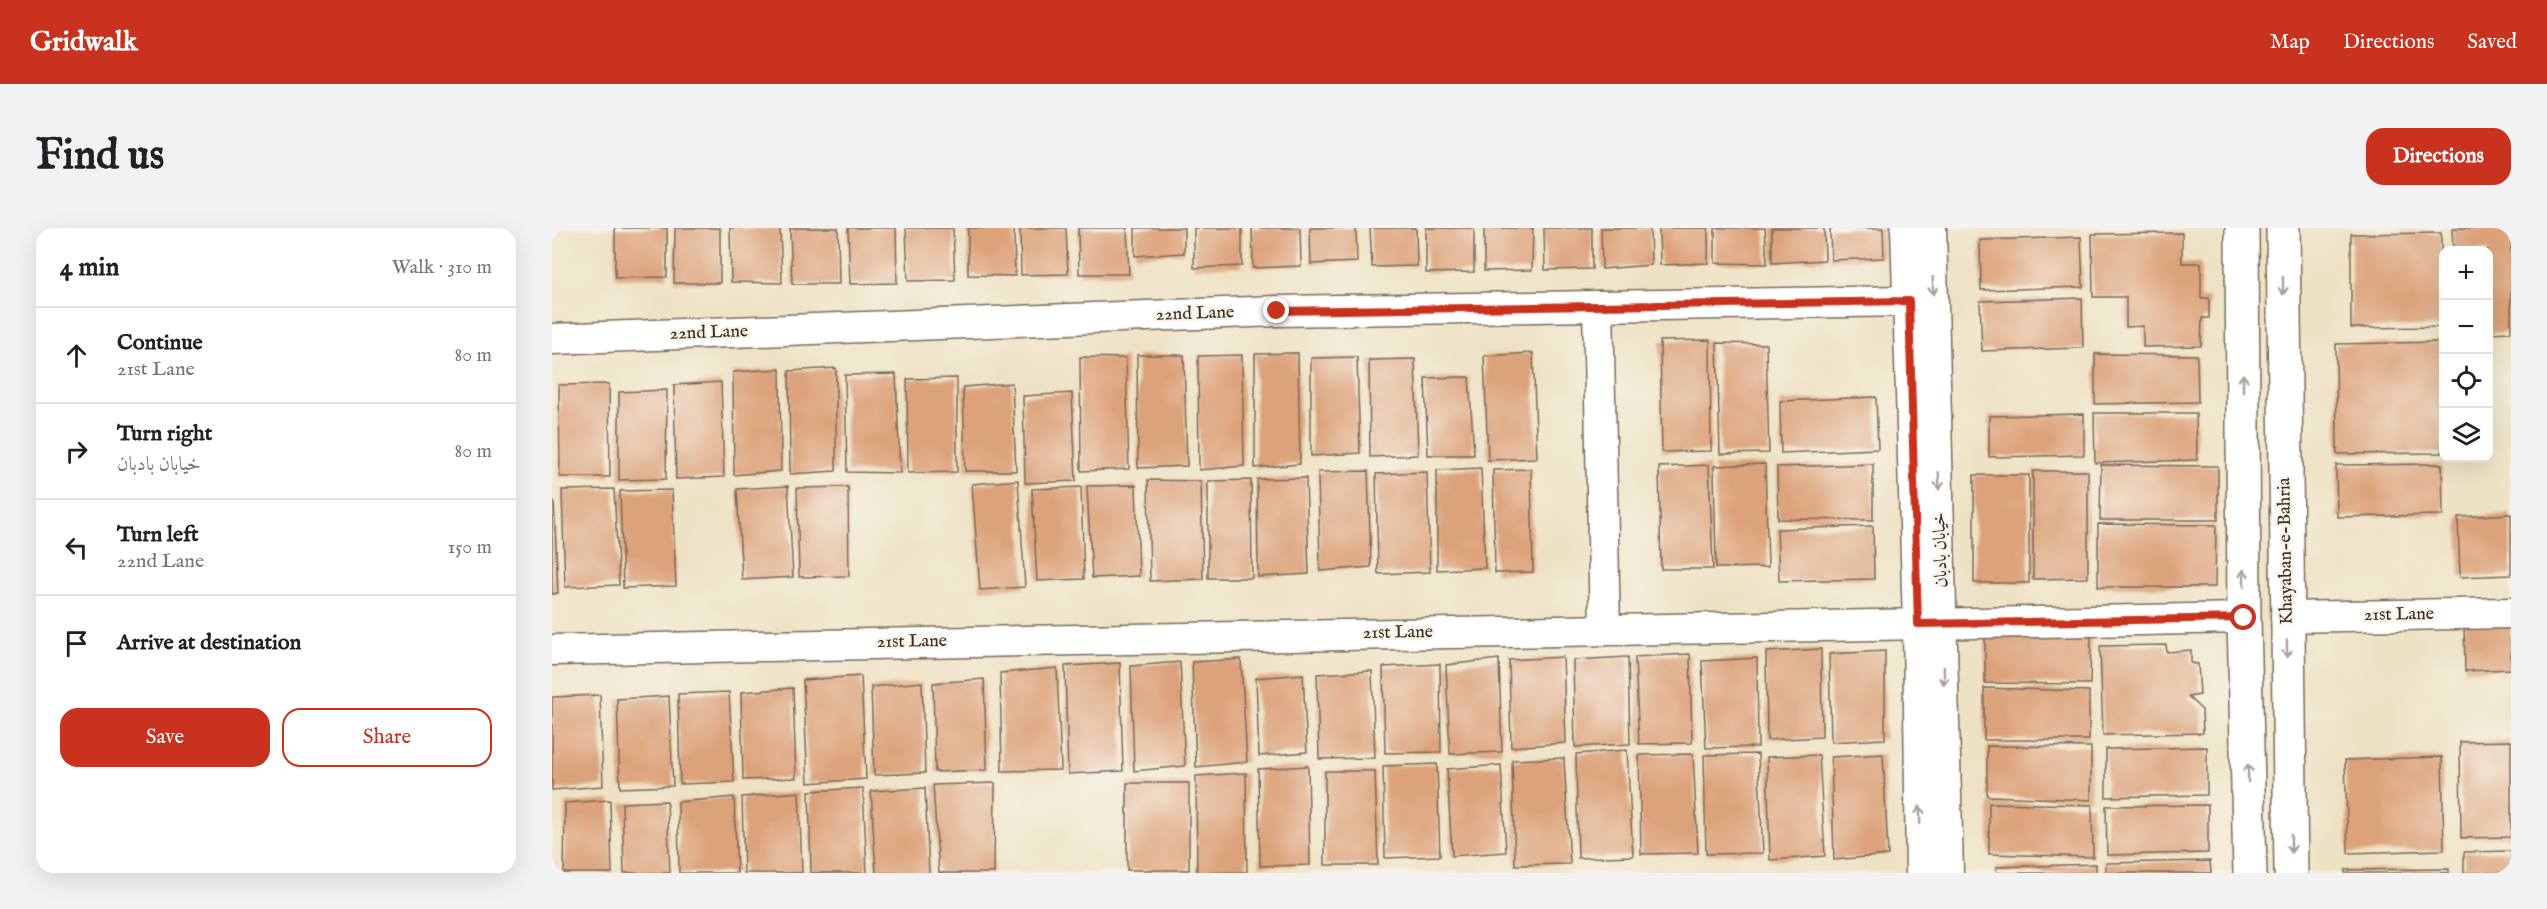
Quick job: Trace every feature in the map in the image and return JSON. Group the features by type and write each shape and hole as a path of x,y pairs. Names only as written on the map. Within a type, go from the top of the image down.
{"main road":[{"path":"2242,228 2244,618 2250,873"},
{"name":"Khayaban-e-Bahria","path":"2283,228 2286,617 2291,873"}],"street":[{"name":"خیابان بادبان","path":"1906,228 1948,873"},
{"name":"خیابان بادبان","path":"1921,873 1930,624 1931,228"},
{"name":"22nd Lane","path":"552,339 1277,311 1909,301"},
{"path":"1598,306 1605,629"},
{"name":"21st Lane","path":"2286,617 2511,613"},
{"name":"21st Lane","path":"552,650 2244,618"}],"building":[{"path":"615,228 667,228 667,277 615,278"},
{"path":"675,228 720,228 720,283 674,283"},
{"path":"730,228 780,228 782,283 731,282"},
{"path":"790,228 838,228 839,284 792,284"},
{"path":"848,228 896,228 897,283 850,284"},
{"path":"906,228 953,228 955,280 908,281"},
{"path":"968,228 1014,228 1015,276 968,275"},
{"path":"1020,228 1066,228 1068,274 1021,275"},
{"path":"1078,228 1127,228 1129,274 1079,274"},
{"path":"1135,228 1184,228 1184,253 1135,256"},
{"path":"1194,228 1242,228 1242,266 1194,268"},
{"path":"1252,228 1300,228 1301,266 1253,268"},
{"path":"1310,228 1356,228 1357,262 1311,264"},
{"path":"1370,228 1416,228 1417,266 1372,267"},
{"path":"1426,228 1474,228 1474,272 1426,273"},
{"path":"1484,228 1533,228 1532,270 1484,271"},
{"path":"1544,228 1592,228 1592,269 1545,270"},
{"path":"1601,228 1650,228 1651,265 1602,269"},
{"path":"1659,228 1708,228 1708,263 1660,265"},
{"path":"1715,228 1765,228 1767,264 1715,263"},
{"path":"1772,228 1824,228 1825,260 1772,263"},
{"path":"1830,228 1883,228 1884,258 1831,260"},
{"path":"2452,228 2511,228 2511,332 2493,333 2493,246 2453,246"},
{"path":"2182,233 2182,263 2201,263 2201,298 2209,298 2209,318 2202,318 2201,346 2143,347 2143,326 2126,327 2126,297 2093,297 2092,234"},
{"path":"2441,233 2439,327 2351,328 2351,234"},
{"path":"2081,237 2083,287 1981,290 1980,240"},
{"path":"2082,298 2083,348 1982,351 1980,301"},
{"path":"1710,340 1711,451 1662,452 1660,341"},
{"path":"2439,342 2439,453 2337,454 2336,344"},
{"path":"1717,343 1766,344 1769,453 1720,454"},
{"path":"1298,353 1300,464 1255,468 1255,354"},
{"path":"1533,353 1537,458 1488,460 1484,356"},
{"path":"2095,354 2197,355 2198,402 2095,404"},
{"path":"1137,355 1184,355 1187,466 1138,468"},
{"path":"1242,355 1244,466 1199,470 1198,356"},
{"path":"1080,357 1126,358 1129,469 1081,471"},
{"path":"1357,357 1360,453 1311,456 1311,358"},
{"path":"1415,359 1418,455 1370,457 1369,360"},
{"path":"836,368 836,471 790,474 789,371"},
{"path":"780,369 781,471 734,475 733,372"},
{"path":"896,374 900,473 847,472 845,375"},
{"path":"1469,377 1474,455 1428,455 1425,378"},
{"path":"957,378 957,472 908,473 907,379"},
{"path":"721,382 724,477 676,479 674,385"},
{"path":"1012,383 1016,471 965,471 963,387"},
{"path":"609,384 610,477 560,477 559,385"},
{"path":"667,390 666,479 619,480 619,392"},
{"path":"1072,393 1076,481 1025,483 1023,396"},
{"path":"1876,397 1878,449 1781,453 1780,401"},
{"path":"2094,413 2196,413 2197,460 2095,463"},
{"path":"2084,414 2084,455 1989,457 1989,416"},
{"path":"1765,464 1768,567 1716,568 1714,466"},
{"path":"1873,464 1873,520 1778,519 1777,467"},
{"path":"2442,464 2443,515 2337,517 2336,465"},
{"path":"1709,465 1713,569 1661,569 1659,467"},
{"path":"2101,465 2218,466 2218,520 2100,520"},
{"path":"1481,468 1485,568 1437,570 1437,470"},
{"path":"1531,469 1533,572 1495,573 1493,470"},
{"path":"1368,471 1371,567 1320,571 1318,472"},
{"path":"2033,471 2088,471 2088,578 2033,579"},
{"path":"1427,472 1430,572 1378,574 1376,474"},
{"path":"1974,475 2029,475 2029,583 1974,583"},
{"path":"1306,478 1309,574 1258,577 1257,479"},
{"path":"1018,480 1025,587 980,590 972,484"},
{"path":"1148,480 1201,481 1203,579 1150,581"},
{"path":"1251,480 1252,578 1208,578 1208,481"},
{"path":"1136,485 1139,576 1092,578 1087,486"},
{"path":"788,486 793,577 742,580 737,489"},
{"path":"848,487 849,576 799,577 797,488"},
{"path":"1081,487 1084,579 1037,581 1032,489"},
{"path":"614,489 619,585 565,587 562,490"},
{"path":"672,490 676,586 623,588 620,491"},
{"path":"552,501 554,501 558,593 552,594"},
{"path":"2511,514 2511,575 2460,577 2458,517"},
{"path":"2098,524 2216,525 2215,587 2098,587"},
{"path":"1873,526 1874,579 1779,581 1777,529"},
{"path":"2511,621 2511,669 2465,671 2464,622"},
{"path":"1985,631 2091,634 2090,684 1985,683"},
{"path":"2166,645 2167,652 2191,650 2191,663 2198,664 2200,695 2188,697 2202,710 2203,733 2103,735 2100,646"},
{"path":"1821,649 1822,737 1767,740 1766,652"},
{"path":"1885,651 1885,739 1831,742 1829,654"},
{"path":"1690,654 1692,743 1639,744 1635,657"},
{"path":"1563,657 1566,743 1511,747 1509,660"},
{"path":"1628,657 1630,744 1575,747 1573,660"},
{"path":"1757,658 1758,747 1706,748 1702,661"},
{"path":"1241,659 1247,762 1196,767 1192,662"},
{"path":"1499,659 1502,752 1450,754 1446,665"},
{"path":"1180,662 1185,766 1134,771 1131,666"},
{"path":"1120,663 1123,771 1068,774 1065,666"},
{"path":"1440,664 1441,752 1385,753 1383,667"},
{"path":"1057,668 1061,770 1002,771 1000,673"},
{"path":"1372,671 1375,758 1319,759 1317,674"},
{"path":"1303,674 1307,752 1259,756 1256,678"},
{"path":"861,676 866,779 808,783 803,680"},
{"path":"984,679 987,770 935,772 933,683"},
{"path":"922,682 925,773 874,775 871,687"},
{"path":"793,688 796,778 743,780 741,692"},
{"path":"1984,688 2089,691 2089,740 1984,740"},
{"path":"729,692 734,782 680,784 678,694"},
{"path":"600,695 603,786 552,790 552,697"},
{"path":"669,696 673,786 620,788 617,699"},
{"path":"2511,741 2511,837 2461,838 2460,742"},
{"path":"1987,746 2091,747 2091,800 1987,796"},
{"path":"2207,747 2207,795 2106,797 2106,749"},
{"path":"1627,750 1633,856 1578,858 1576,754"},
{"path":"1693,754 1698,853 1641,854 1639,755"},
{"path":"1758,754 1763,853 1706,854 1704,755"},
{"path":"1883,754 1888,855 1834,860 1831,757"},
{"path":"1819,755 1825,856 1770,860 1767,757"},
{"path":"2442,757 2444,850 2348,853 2345,760"},
{"path":"1564,758 1570,864 1515,865 1512,760"},
{"path":"1437,764 1440,856 1385,858 1383,766"},
{"path":"1501,765 1506,852 1452,856 1447,769"},
{"path":"1308,766 1310,865 1260,866 1258,769"},
{"path":"1325,771 1375,771 1378,865 1325,865"},
{"path":"1246,773 1247,872 1197,873 1196,776"},
{"path":"995,783 994,873 939,873 933,785"},
{"path":"1127,783 1189,783 1189,870 1127,870"},
{"path":"863,788 867,873 811,873 809,791"},
{"path":"925,788 929,873 876,873 871,791"},
{"path":"799,792 802,873 744,873 742,797"},
{"path":"734,797 737,873 679,873 678,802"},
{"path":"610,800 612,873 564,873 565,803"},
{"path":"667,801 670,873 624,873 622,803"},
{"path":"1989,803 2092,805 2093,857 1989,854"},
{"path":"2208,805 2208,853 2107,855 2106,806"},
{"path":"2511,851 2511,873 2464,873 2464,852"},
{"path":"2210,861 2211,873 2106,873 2106,863"},
{"path":"2096,864 2096,873 1997,873 1996,867"},
{"path":"2449,869 2449,873 2345,873 2345,870"}],"route":[{"path":"1277,311 1909,301 1918,624 2244,618"}]}
